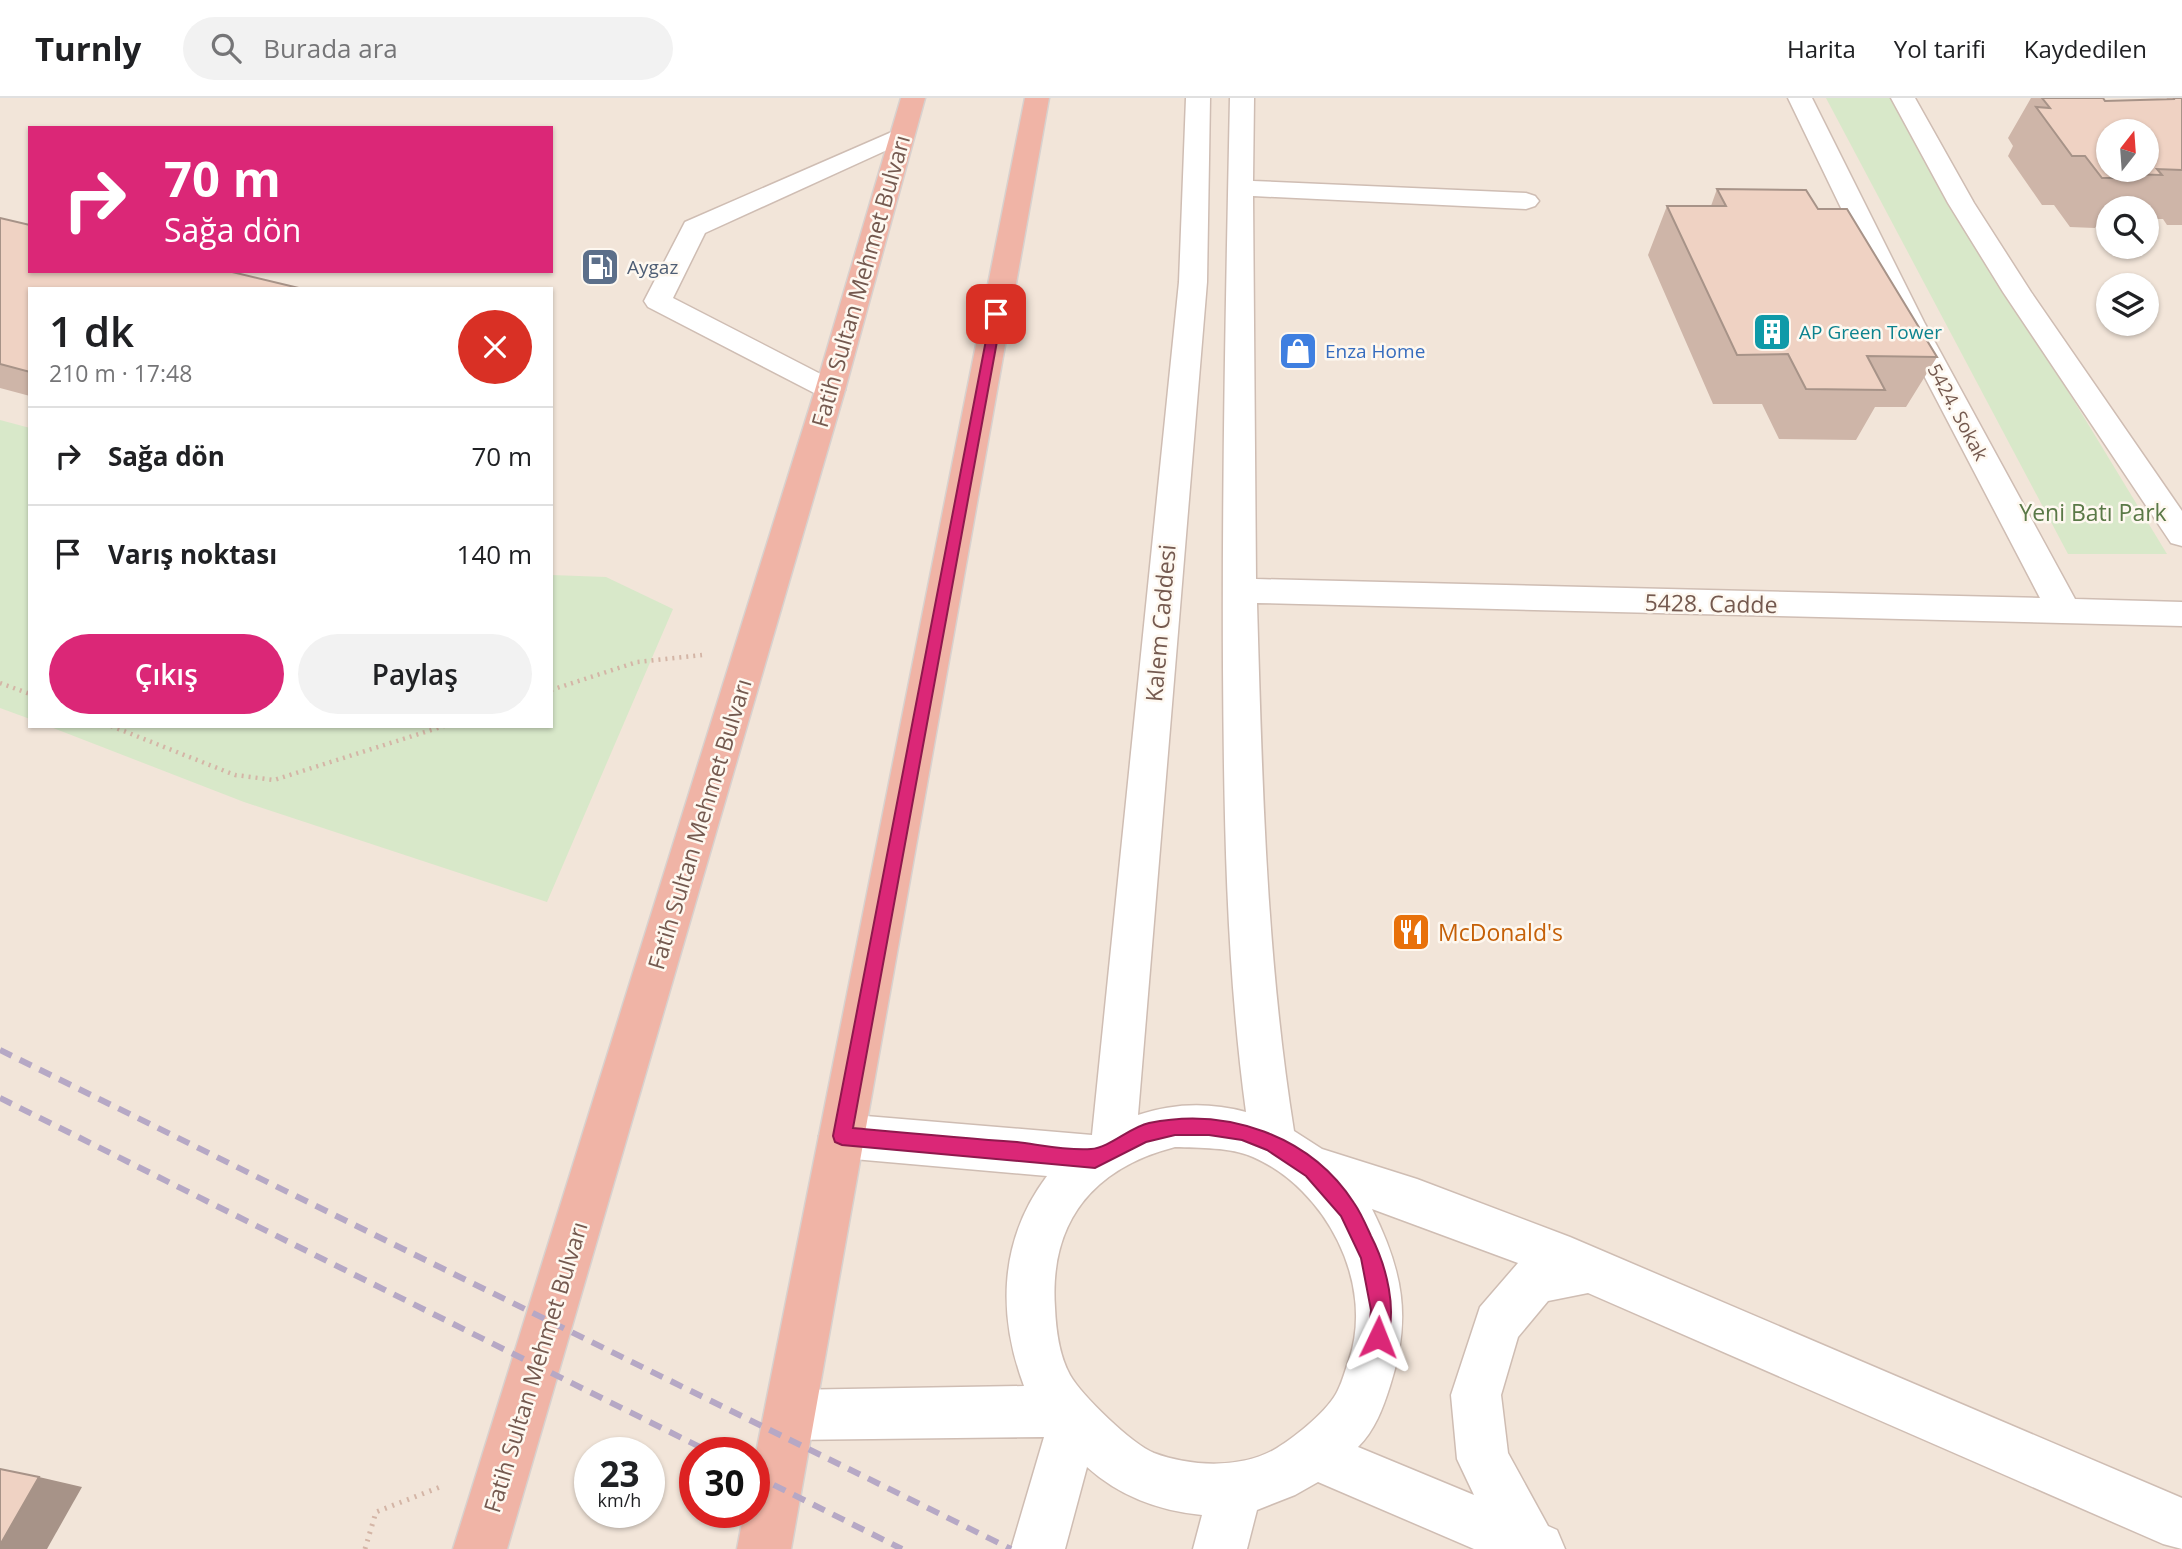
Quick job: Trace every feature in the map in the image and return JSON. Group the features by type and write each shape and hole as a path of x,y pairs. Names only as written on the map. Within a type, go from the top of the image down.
{"highway":[{"name":"Fatih Sultan Mehmet Bulvarı","path":"480,1549 830,390 913,98"},
{"path":"764,1549 1037,98"}],"street":[{"name":"Kalem Caddesi","path":"1104,1153 1193,282 1198,98"},
{"path":"1241,98 1239,591 1242,790 1251,970 1293,1157 1347,1209 1371,1257 1381,1310 1376,1364 1353,1414 1315,1455 1278,1477 1236,1488 1180,1487 1128,1468 1070,1417 1050,1389 1031,1338 1028,1286 1038,1235 1062,1192 1104,1153 1143,1133 1175,1126 1209,1126 1242,1132 1293,1157 1382,1188 1589,1269 2182,1525"},
{"name":"5424. Sokak","path":"1800,98 1910,322 2064,611"},
{"path":"1903,98 1961,203 2017,292 2182,535"},
{"path":"830,390 658,301 694,228 901,135"},
{"path":"1240,188 1526,201"},
{"name":"5428. Cadde","path":"1239,591 2182,614"},
{"path":"842,1136 1104,1153"},
{"path":"1534,1547 1483,1458 1476,1395 1497,1324 1535,1280 1589,1269"},
{"path":"789,1415 1070,1417"},
{"path":"1038,1549 1070,1417"},
{"path":"1315,1455 1534,1547"},
{"path":"1220,1549 1236,1488"}],"path":[{"path":"553,689 637,662 752,650"},
{"path":"0,683 28,693"},
{"path":"116,728 235,775 274,780 438,728"},
{"path":"365,1549 376,1512 506,1462"}],"shaded area":[{"path":"0,98 2182,98 2182,1549 0,1549"}],"green space":[{"name":"Yeni Batı Park","path":"1826,98 1890,98 2167,554 2068,554"},
{"path":"0,420 28,427 28,718 0,708"},
{"path":"553,575 606,577 673,609 547,902 244,802 53,728 553,728"}],"building":[{"path":"2042,98 2103,98 2105,101 2182,98 2182,170 2160,169 2160,119 2096,119 2096,170 2085,156 2072,156 2036,107 2050,108"},
{"path":"1717,189 1806,190 1818,209 1847,209 1937,357 1867,356 1885,390 1806,389 1788,354 1737,355 1667,206 1726,206"},
{"path":"0,218 28,225 28,273 236,273 295,287 28,287 28,371 0,364"},
{"path":"0,1469 39,1477 0,1545"}],"railway":[{"path":"0,1050 1011,1549"},
{"path":"0,1098 680,1437"},
{"path":"770,1483 902,1549"}],"place":[{"name":"Aygaz","path":"600,267"},
{"name":"AP Green Tower","path":"1772,332"},
{"name":"Enza Home","path":"1298,351"},
{"name":"McDonald's","path":"1411,932"}],"route":[{"path":"996,314 842,1136 1095,1158 1143,1133 1175,1126 1209,1126 1242,1132 1273,1144 1312,1170 1347,1209 1371,1257 1381,1310 1378,1337"}]}
